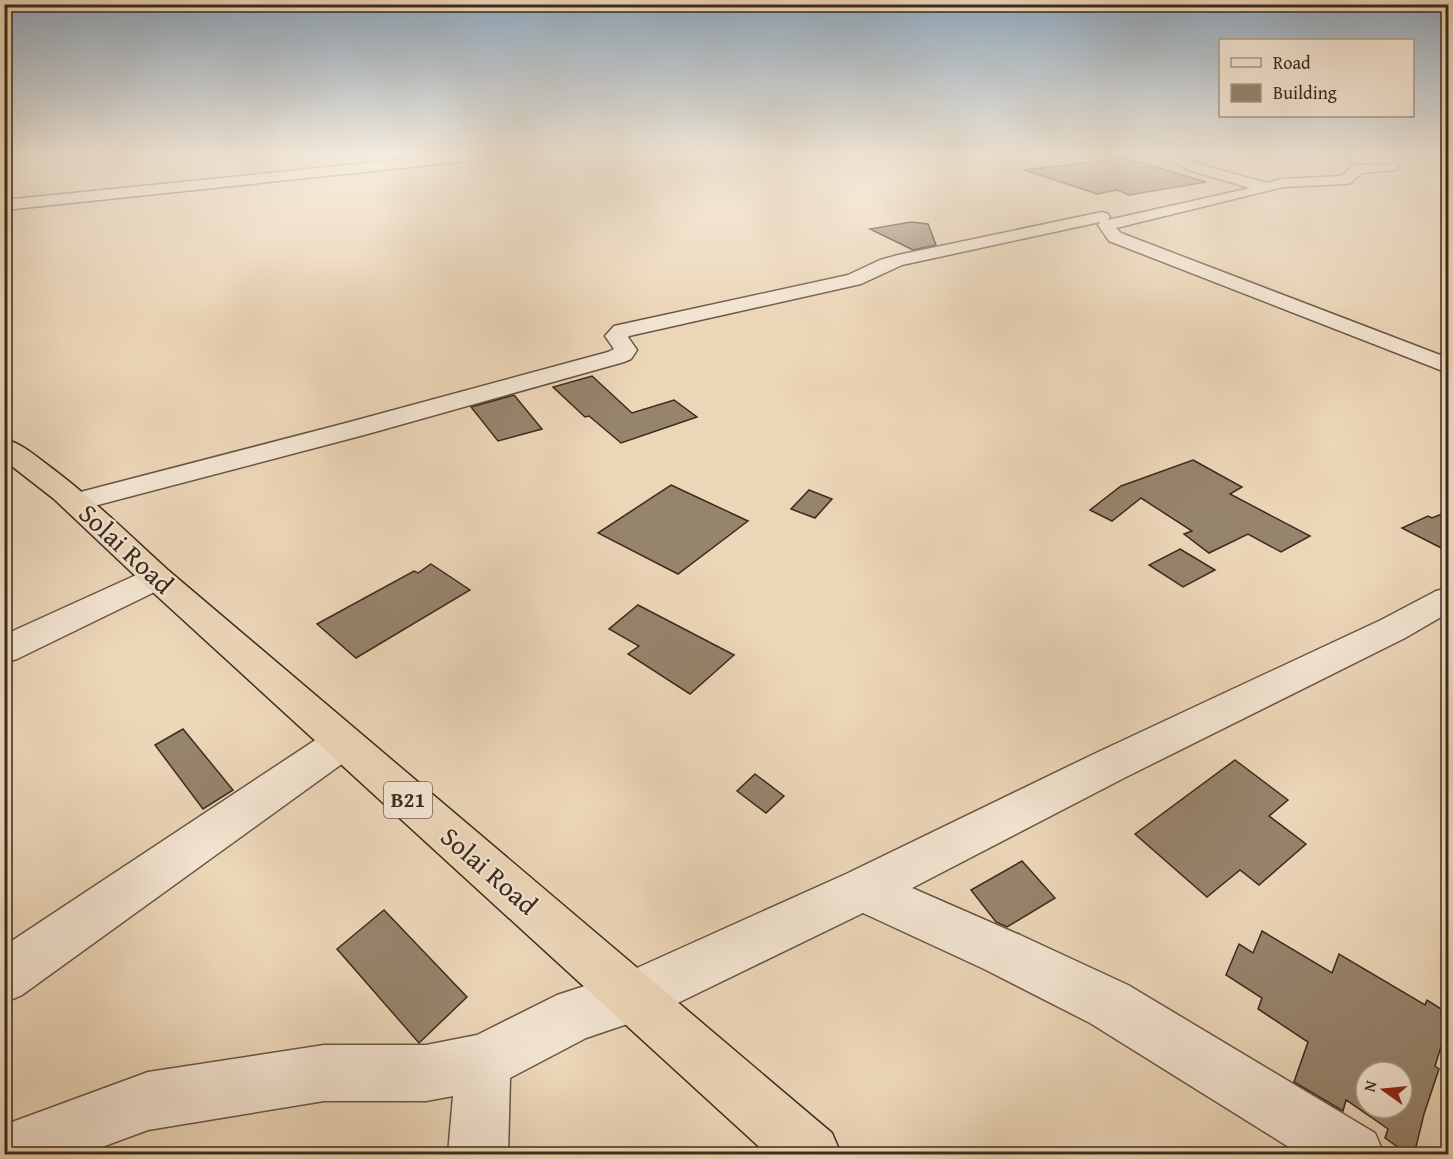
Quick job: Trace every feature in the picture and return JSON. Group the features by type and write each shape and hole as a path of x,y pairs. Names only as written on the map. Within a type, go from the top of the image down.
{"highway":[{"name":"Solai Road","path":"11,457 75,502 157,578 811,1155"}],"street":[{"path":"1184,207 1106,225 1115,237 1449,366"},
{"path":"75,502 355,429 616,357 626,350 615,336 622,331 854,280 869,274 880,266 898,260 1102,217"},
{"path":"4,650 157,578"},
{"path":"7,1155 148,1101 324,1073 426,1073 483,1062 576,1014 632,997 863,890 1111,765 1393,629 1449,599"},
{"path":"4,977 343,742"},
{"path":"863,890 1002,952 1109,1004 1354,1155"},
{"path":"478,1155 483,1062"}],"building":[{"path":"911,222 928,224 936,245 913,250 870,229"},
{"path":"592,376 632,413 674,400 697,417 621,443 589,416 585,417 553,387"},
{"path":"514,395 542,429 498,441 471,407"},
{"path":"1193,460 1242,487 1230,494 1310,536 1281,552 1248,534 1209,553 1184,534 1192,531 1141,498 1112,521 1090,510 1121,486"},
{"path":"671,485 748,521 678,574 598,533"},
{"path":"809,490 832,499 815,518 791,509"},
{"path":"1449,511 1449,552 1402,528 1428,516 1432,518"},
{"path":"1180,549 1215,570 1183,587 1149,565"},
{"path":"431,564 470,590 356,658 317,624 414,571 418,573"},
{"path":"638,605 734,655 690,694 628,654 639,646 609,629"},
{"path":"183,729 233,790 203,809 155,745"},
{"path":"1235,760 1288,800 1269,816 1306,844 1259,885 1240,870 1207,897 1135,834"},
{"path":"755,774 784,796 766,813 737,791"},
{"path":"1022,861 1055,898 1007,927 996,922 971,890"},
{"path":"384,910 467,997 419,1043 337,949"},
{"path":"1262,931 1332,973 1339,954 1425,1005 1427,1000 1449,1014 1449,1021 1435,1066 1439,1069 1424,1114 1414,1155 1409,1155 1385,1138 1388,1129 1375,1120 1414,1120 1414,1060 1354,1060 1354,1106 1346,1100 1343,1111 1294,1082 1308,1042 1258,1009 1262,998 1226,975 1239,944 1253,953"}]}
